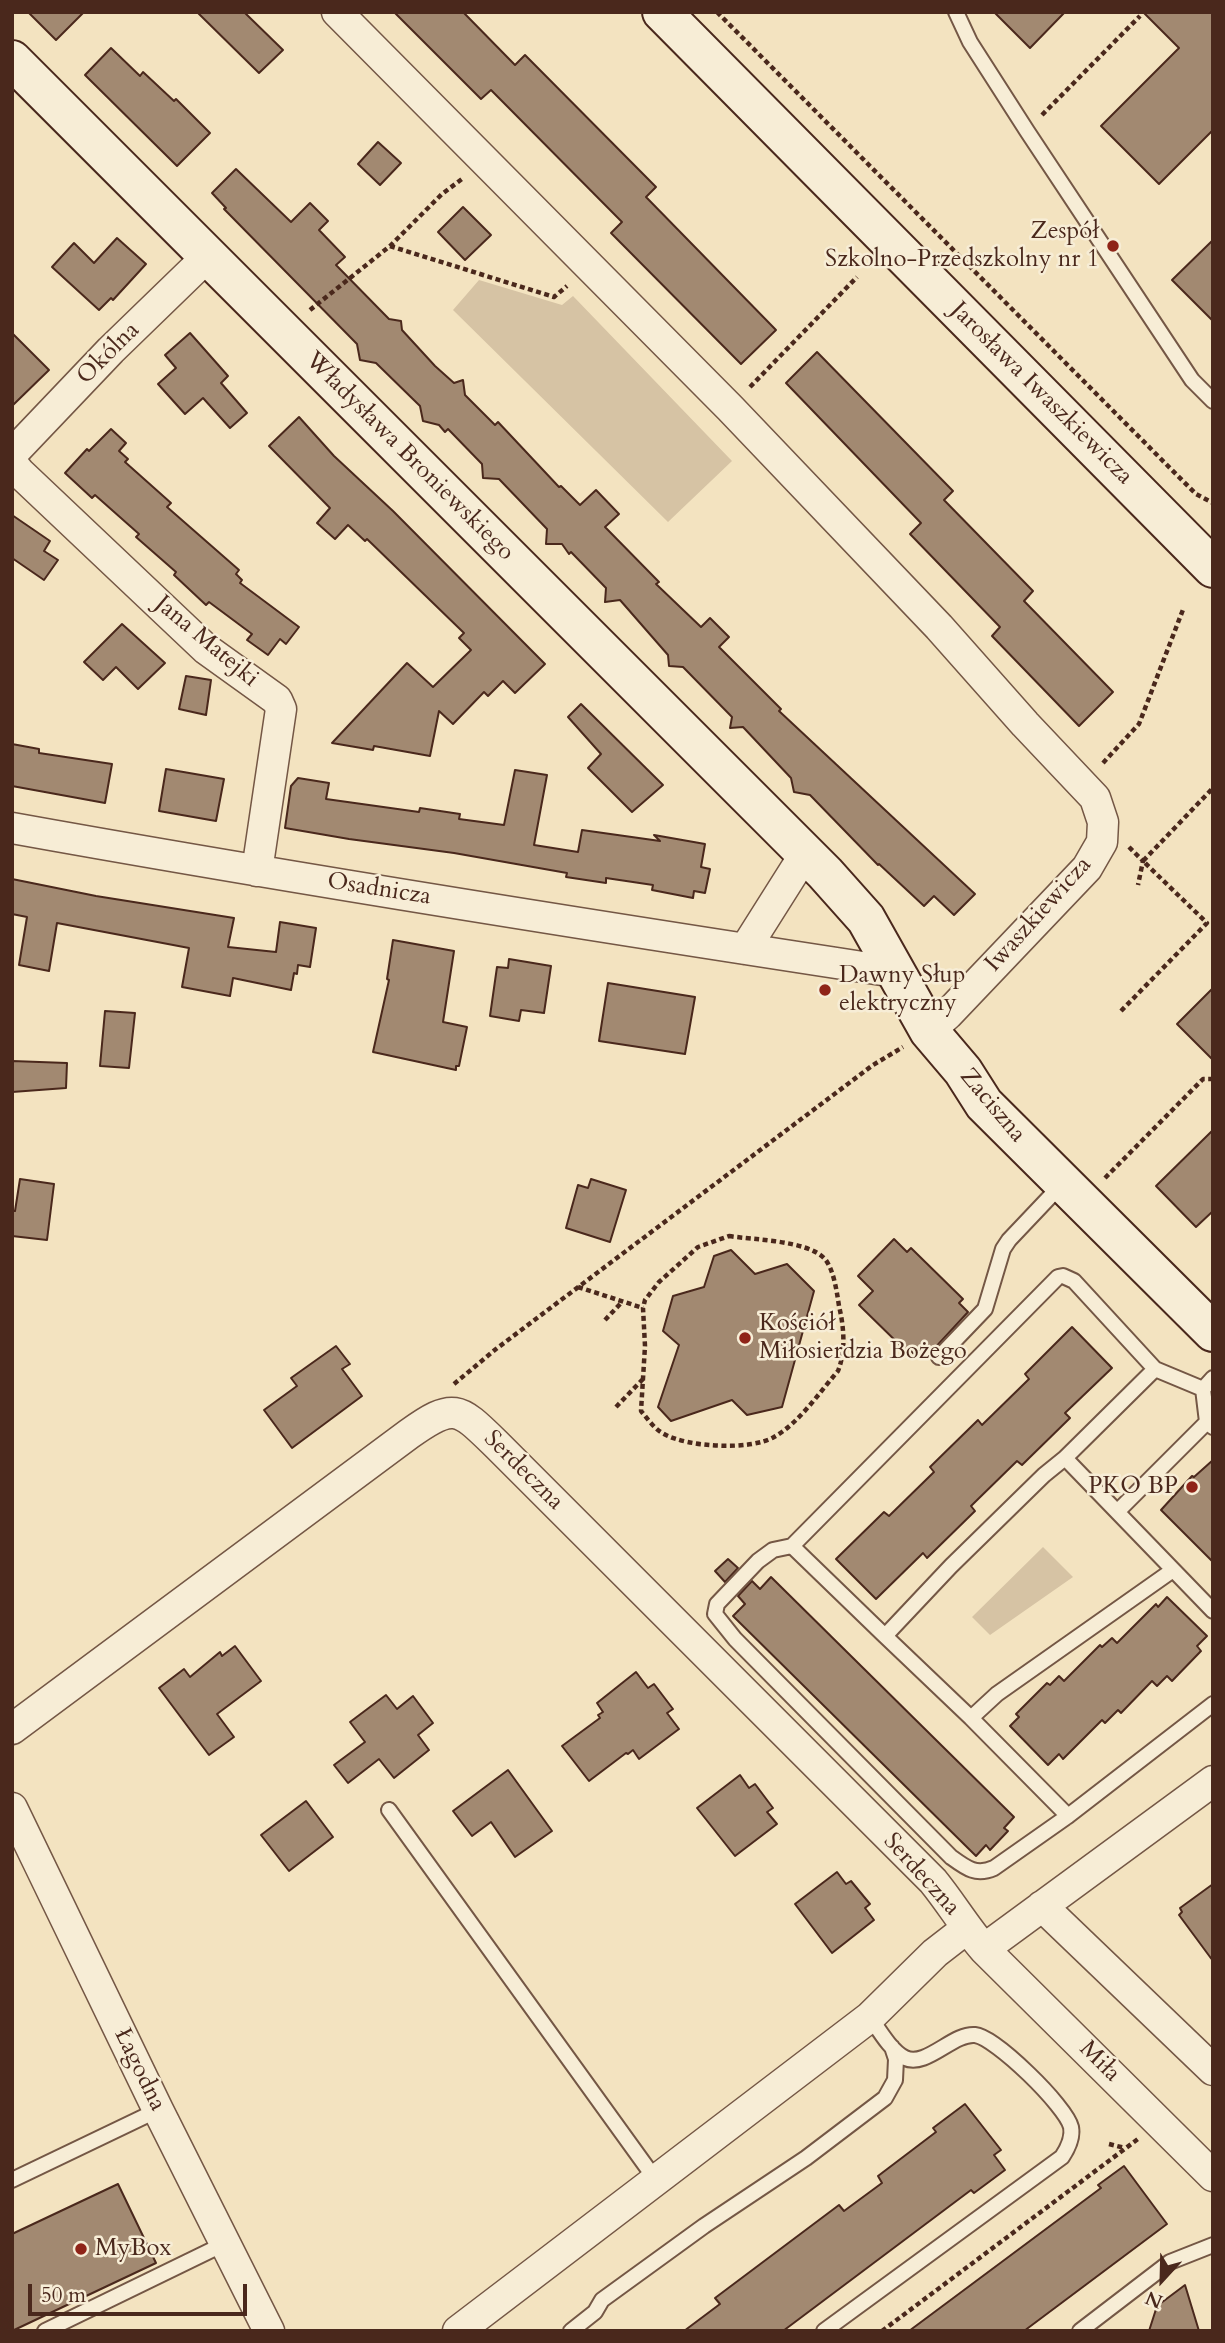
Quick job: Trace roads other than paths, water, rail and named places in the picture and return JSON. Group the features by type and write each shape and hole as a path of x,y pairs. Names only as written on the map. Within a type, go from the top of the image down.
{"street":[{"name":"Iwaszkiewicza","path":"337,12 730,408 939,627 1025,724 1096,798 1103,822 1102,842 1087,868 948,1014 920,1036"},
{"name":"Jarosława Iwaszkiewicza","path":"662,12 1213,568"},
{"name":"Władysława Broniewskiego","path":"12,60 805,855 866,919 895,972"},
{"name":"Okólna","path":"12,454 111,350 208,256"},
{"name":"Jana Matejki","path":"12,463 206,649 278,700 281,709 257,871"},
{"name":"Osadnicza","path":"12,828 257,871 745,949"},
{"path":"805,855 745,949 895,972"},
{"name":"Zaciszna","path":"895,972 920,1036 963,1072 984,1104 1213,1332"},
{"name":"Serdeczna","path":"12,1729 432,1417 448,1411 455,1412 473,1422 498,1446 914,1862 953,1905 975,1939"},
{"name":"Serdeczna","path":"458,2331 870,2017 935,1953 975,1939 1042,1906 1213,1781"},
{"name":"Łagodna","path":"12,1808 158,2110 269,2331"},
{"path":"1042,1906 1213,2070"},
{"name":"Miła","path":"975,1939 1213,2176"}],"lane":[{"path":"956,12 970,42 1027,131 1192,380 1213,401"},
{"path":"939,1357 985,1309 1003,1249 1009,1240 1063,1183"},
{"path":"1118,1511 1210,1424 1208,1384 1155,1369 1074,1281 1063,1276 1058,1278 792,1546 773,1550 758,1561 717,1604 715,1614 735,1639 951,1857 968,1870 985,1872 995,1868 1068,1816 1213,1704"},
{"path":"885,1636 951,1566 1155,1369"},
{"path":"1065,1458 1213,1611"},
{"path":"792,1546 971,1718 1068,1816"},
{"path":"971,1718 997,1694 1173,1570"},
{"path":"389,1810 656,2180"},
{"path":"824,2331 1062,2157 1071,2139 1071,2127 1061,2110 1013,2058 987,2038 965,2035 914,2060 904,2058 892,2047 870,2017"},
{"path":"571,2331 595,2312 602,2300 704,2225 806,2158 885,2098 895,2080 896,2059 892,2047"},
{"path":"12,2180 158,2110"},
{"path":"45,2331 226,2244"},
{"path":"1082,2330 1170,2262 1213,2245"}],"place":[{"name":"Zespół Szkolno-Przedszkolny nr 1","path":"1113,246"},
{"name":"Dawny Słup elektryczny","path":"825,990"},
{"name":"Kościół Miłosierdzia Bożego","path":"745,1338"},
{"name":"PKO BP","path":"1192,1487"},
{"name":"MyBox","path":"81,2249"}]}
